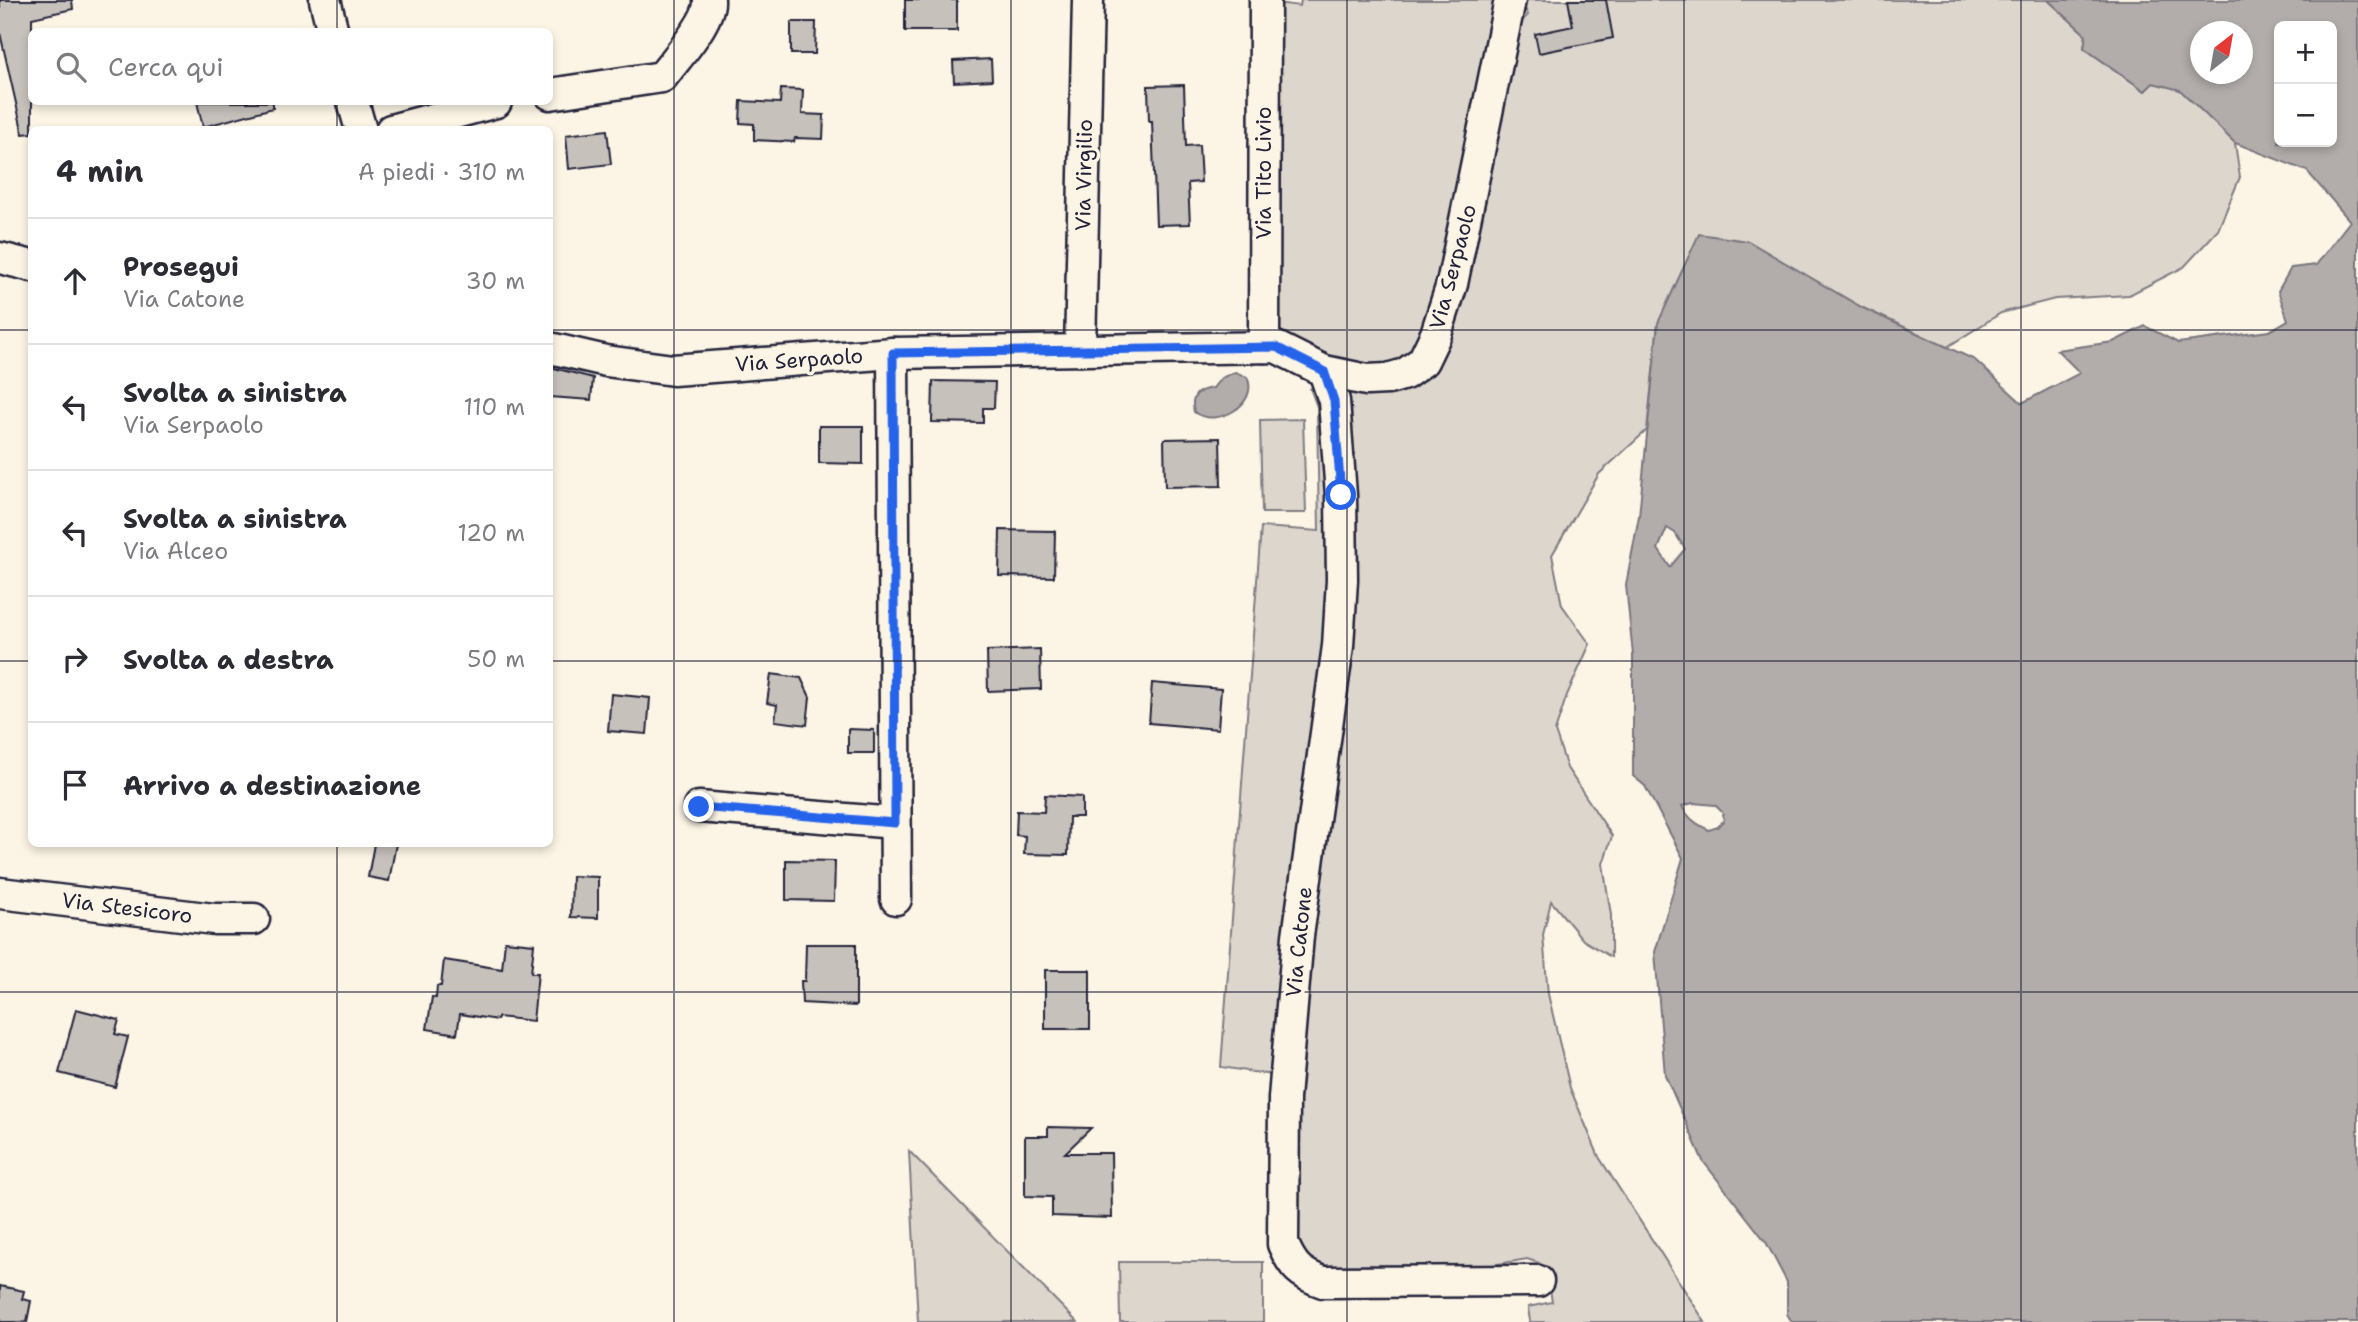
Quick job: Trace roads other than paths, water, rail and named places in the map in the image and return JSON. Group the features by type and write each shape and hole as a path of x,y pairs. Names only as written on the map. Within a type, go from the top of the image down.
{"street":[{"path":"325,0 333,28"},
{"path":"553,93 662,77 683,51 710,8 709,0"},
{"name":"Via Virgilio","path":"1080,350 1088,0"},
{"name":"Via Tito Livio","path":"1264,347 1265,0"},
{"name":"Via Serpaolo","path":"553,349 606,361 673,370 893,353 1276,347 1324,371 1367,380 1388,379 1405,374 1423,361 1436,334 1452,284 1510,0"},
{"path":"354,105 360,126"},
{"path":"406,126 485,105"},
{"path":"0,258 28,265"},
{"path":"893,353 896,899"},
{"name":"Via Catone","path":"1324,371 1334,401 1341,495 1342,580 1338,646 1296,963 1284,1098 1283,1244 1292,1263 1307,1276 1323,1282 1538,1281"},
{"path":"699,807 895,823"},
{"name":"Via Stesicoro","path":"0,893 214,919 254,919"}]}
